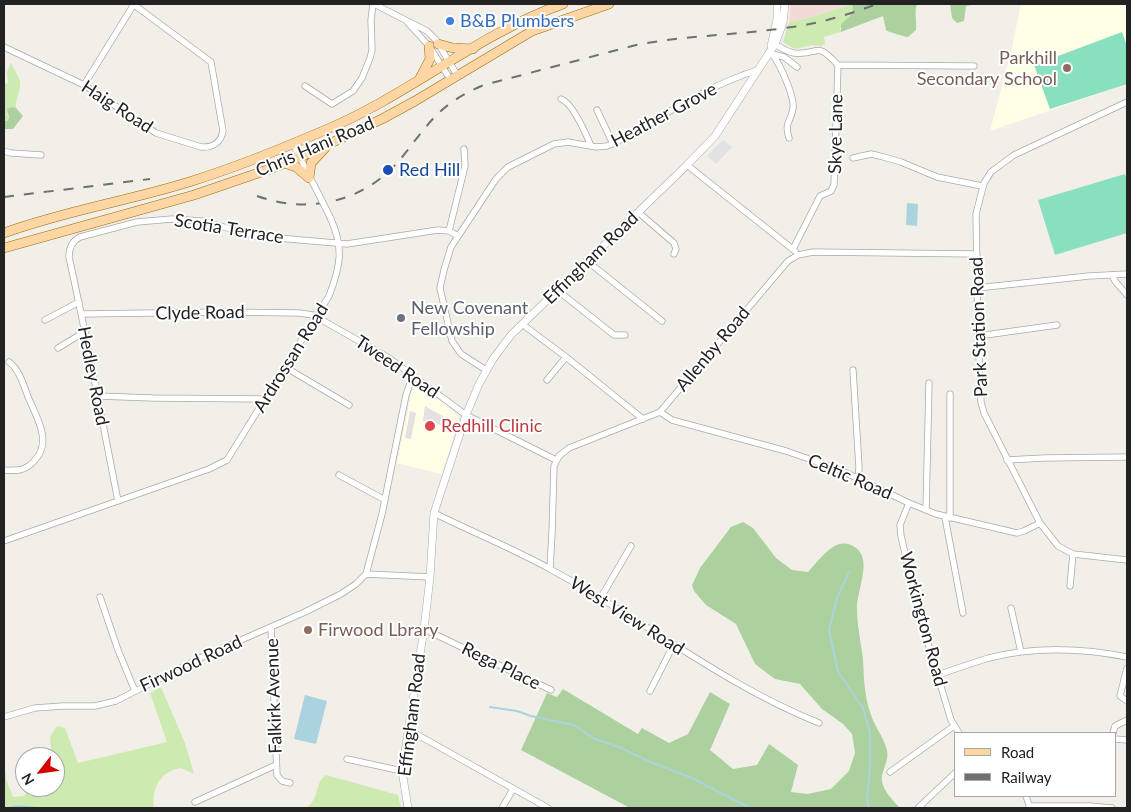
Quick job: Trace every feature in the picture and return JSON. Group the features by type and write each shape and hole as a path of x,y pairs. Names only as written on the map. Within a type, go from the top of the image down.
{"main road":[{"name":"Chris Hani Road","path":"4,233 65,214 188,182 293,144 366,110 508,27 563,4"},
{"name":"Chris Hani Road","path":"4,248 194,194 285,163 331,143 415,101 532,31 609,4"},
{"path":"418,81 428,66 434,45 473,49"},
{"path":"310,178 312,162 331,143"},
{"path":"285,163 296,167 310,178"}],"street":[{"path":"84,84 133,4"},
{"name":"Haig Road","path":"4,47 84,84 160,135 201,147 215,144 220,140 223,127 211,62 133,4"},
{"path":"305,86 334,104 353,91 362,78 372,50 371,20 373,4 406,21 434,45 454,77"},
{"name":"Effingham Road","path":"408,808 402,771 424,629 430,577 434,513 466,415 486,370 512,335 715,136 771,53 778,4"},
{"name":"Effingham Road","path":"773,44 783,23 785,4"},
{"path":"773,44 795,53 822,50 838,66 974,66"},
{"path":"771,53 784,58 797,67"},
{"path":"771,53 793,101 793,110 787,125 789,138"},
{"name":"Skye Lane","path":"793,249 820,196 832,191 834,185 838,66"},
{"name":"Heather Grove","path":"486,370 461,354 454,346 442,303 440,283 448,254 496,179 508,167 554,144 568,142 591,146 607,146 614,144 701,95 736,78 758,70"},
{"path":"561,99 566,101 570,107 591,146"},
{"name":"Park Station Road","path":"1127,102 1014,155 991,172 982,186 976,214 978,336 982,408 1040,523 1058,546 1073,554 1127,560"},
{"path":"597,110 614,144"},
{"name":"Ardrossan Road","path":"4,541 209,469 222,463 232,453 284,367 327,302 340,256 340,243 330,217 293,144"},
{"path":"458,236 449,231 465,166 464,148"},
{"path":"4,151 41,155"},
{"path":"853,158 870,154 880,156 901,162 937,177 982,186"},
{"path":"687,165 793,249 798,255 813,252 977,254"},
{"path":"638,212 674,243 676,249 674,254"},
{"name":"Scotia Terrace","path":"69,252 72,243 80,237 137,222 172,219 203,221 255,236 340,243 366,242 438,230 449,231"},
{"name":"Hedley Road","path":"69,252 118,501"},
{"name":"Allenby Road","path":"556,460 569,448 660,412 780,268 798,255"},
{"path":"587,261 662,321"},
{"path":"978,288 1127,274"},
{"path":"1112,275 1127,295"},
{"path":"557,290 614,335 625,335"},
{"path":"45,320 79,302"},
{"name":"Clyde Road","path":"81,314 283,312 305,313 317,316"},
{"name":"Tweed Road","path":"317,316 389,358 466,415 556,460"},
{"path":"978,336 1057,325"},
{"path":"526,327 643,419"},
{"path":"58,348 86,331"},
{"path":"547,380 566,357"},
{"path":"4,470 19,471 29,466 39,456 44,444 41,428 22,383 16,369 9,362"},
{"path":"284,367 349,405"},
{"path":"853,370 859,467 858,479"},
{"path":"413,375 406,395 385,500 366,574 430,577"},
{"path":"926,510 929,383"},
{"path":"950,394 947,518 963,613"},
{"path":"97,396 266,399"},
{"name":"Celtic Road","path":"660,412 672,420 786,451 842,471 909,504 947,518 1017,533 1040,523"},
{"path":"1007,460 1127,457"},
{"path":"550,568 553,472 556,460"},
{"path":"339,475 385,500"},
{"name":"Workington Road","path":"909,504 900,525 900,536 920,618 954,726 958,732"},
{"name":"West View Road","path":"434,513 550,568 759,696 819,723"},
{"path":"600,599 631,546"},
{"path":"1070,586 1073,554"},
{"name":"Firwood Road","path":"4,717 35,708 84,707 108,704 200,658 341,594 351,588 366,574"},
{"path":"100,597 121,659 135,691"},
{"path":"1010,608 1021,652"},
{"name":"Falkirk Avenue","path":"271,627 276,765 279,778 290,783"},
{"name":"Rega Place","path":"424,629 551,690"},
{"path":"650,691 674,644"},
{"path":"938,675 989,658 1021,652 1083,650 1127,657"},
{"path":"1127,668 1120,696 1127,701"},
{"path":"1113,732 1115,726 1127,720"},
{"path":"890,772 954,726"},
{"path":"409,730 548,808"},
{"path":"347,759 402,771"},
{"name":"Falkirk Avenue","path":"195,802 276,765"},
{"path":"918,808 954,774"},
{"path":"502,808 514,789"},
{"path":"1029,807 1090,806 1112,808"}],"shaded area":[{"path":"791,4 852,4 812,17 789,22"},
{"name":"Parkhill Secondary School","path":"1021,4 1127,4 1127,84 990,131 1011,52"},
{"path":"723,140 732,147 716,164 707,156"},
{"name":"Redhill Clinic","path":"423,387 458,416 441,474 397,463 411,395 413,389"},
{"path":"425,406 446,418 445,426 423,421"},
{"path":"410,411 416,413 411,439 405,438"}],"green space":[{"path":"852,4 853,12 840,28 841,32 824,37 825,44 795,49 783,42 789,22 812,17"},
{"path":"852,4 917,4 916,30 908,37 887,31 883,16 841,32 841,25 851,14"},
{"path":"950,4 977,4 966,6 964,21 957,23 952,18"},
{"path":"1122,32 1127,46 1127,84 1050,109 1034,65"},
{"path":"11,63 20,85 16,108 12,107 7,114 9,118 7,121 4,121 4,84 8,83 7,72"},
{"path":"16,108 23,116 13,129 4,129 4,121 7,121 9,118 7,109"},
{"path":"1125,174 1127,181 1127,233 1055,255 1038,200"},
{"path":"743,522 753,528 776,558 792,570 808,572 829,550 842,544 849,544 861,553 864,568 857,602 857,615 866,694 871,715 887,750 887,760 882,776 883,785 887,793 900,808 630,808 521,750 547,693 557,697 563,689 638,734 642,728 669,743 688,734 710,692 730,704 710,750 733,769 757,765 769,744 798,765 791,792 807,794 831,789 849,771 855,753 852,734 843,724 822,709 800,684 775,679 755,664 736,624 706,605 694,591 692,585 700,568 731,527"},
{"path":"161,687 185,743 194,774 181,768 162,777 154,794 154,808 4,808 4,761 6,779 13,797 65,797 65,747 51,747 50,737 57,726 65,728 78,763 167,742 150,693"},
{"path":"326,775 398,795 401,808 306,808 314,800 320,783"}],"water":[{"path":"907,203 918,204 917,226 906,225"},
{"path":"305,695 327,701 316,744 294,739"}],"waterway":[{"path":"849,572 837,598 829,630 838,672 863,708 870,732 870,769 867,799 869,808"},
{"path":"490,707 517,711 531,716 574,725 595,739 619,747 648,761 692,778 750,808"},
{"path":"9,808 18,806 39,808"}],"railway":[{"path":"257,196 295,204 314,204 350,196 367,188 383,177 397,163 438,113 460,97 484,85 636,45 803,25 836,18 877,4"},
{"path":"4,197 150,179"}],"place":[{"name":"B&B Plumbers","path":"450,21"},
{"name":"Parkhill Secondary School","path":"1067,68"},
{"name":"Red Hill","path":"388,170"},
{"name":"New Covenant Fellowship","path":"401,318"},
{"name":"Redhill Clinic","path":"430,426"},
{"name":"Firwood Lbrary","path":"308,630"}]}
